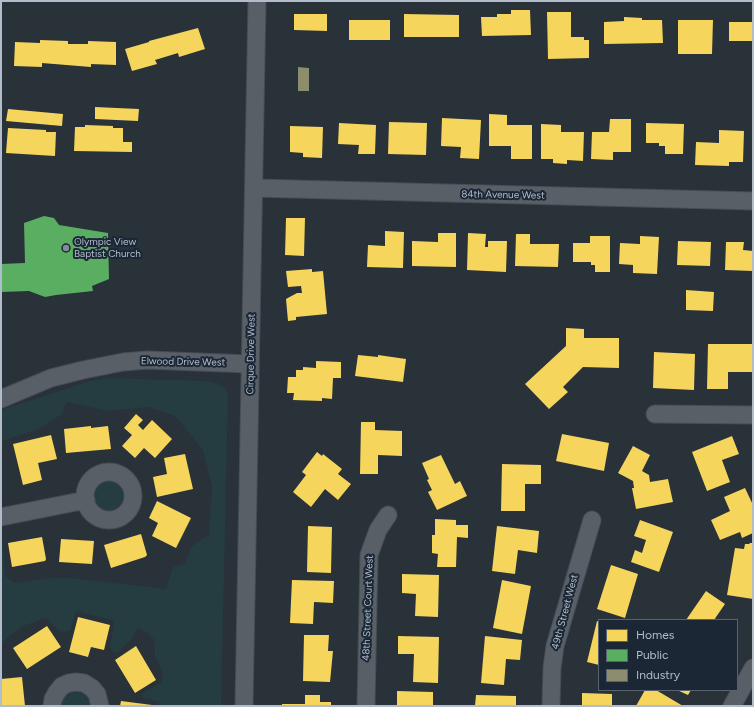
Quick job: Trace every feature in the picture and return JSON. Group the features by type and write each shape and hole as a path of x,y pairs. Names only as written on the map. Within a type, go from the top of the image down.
{"street":[{"name":"Cirque Drive West","path":"244,706 257,1"},
{"name":"84th Avenue West","path":"254,188 753,201"},
{"name":"Elwood Drive West","path":"1,399 51,378 123,362 147,360 250,364"},
{"path":"655,414 753,415"},
{"path":"1,517 86,500"},
{"name":"48th Street Court West","path":"366,706 369,554 378,530 388,515"},
{"name":"49th Street West","path":"551,706 554,646 592,520"},
{"path":"732,706 753,668"},
{"path":"52,706 56,692 62,686 76,682 84,683 92,688 97,694 100,706"}],"green space":[{"path":"107,378 207,381 218,383 226,390 228,395 221,706 161,706 158,701 143,698 141,694 162,682 163,672 155,657 155,641 148,633 138,628 132,638 118,652 113,652 110,646 115,621 76,611 70,631 61,632 46,618 23,626 10,635 1,645 1,541 3,547 5,576 15,583 52,578 70,578 166,589 173,567 185,564 192,546 209,535 212,486 203,450 175,416 148,407 108,411 67,402 61,415 37,430 1,442 1,410 90,381"},
{"path":"108,481 119,485 123,496 119,507 108,511 97,507 93,496 97,485"},
{"path":"76,690 85,694 88,698 90,706 60,706 61,700 67,692"}],"building: Homes":[{"path":"511,10 530,10 531,35 482,36 481,17 497,17 497,14 511,14"},
{"path":"547,12 571,12 571,37 584,37 584,40 589,40 589,58 548,59"},
{"path":"294,14 327,14 327,31 294,30"},
{"path":"404,14 459,15 459,37 404,37"},
{"path":"624,17 642,18 642,20 662,20 663,43 604,44 604,22 624,21"},
{"path":"349,20 390,20 390,40 349,40"},
{"path":"678,20 713,20 712,54 678,54"},
{"path":"729,22 753,22 753,41 729,41"},
{"path":"198,28 205,49 179,57 178,53 155,60 157,64 132,71 125,49"},
{"path":"40,40 68,41 68,44 88,44 88,41 116,42 116,65 91,64 91,67 42,63 42,67 14,66 15,42 40,43"},
{"path":"95,107 139,109 138,121 95,119"},
{"path":"8,109 63,114 62,126 6,121"},
{"path":"489,114 507,115 507,125 532,125 532,159 511,159 511,146 489,146"},
{"path":"442,118 481,120 479,159 460,158 461,147 441,146"},
{"path":"610,119 631,119 631,152 613,152 613,160 591,159 592,132 609,132"},
{"path":"389,122 427,123 426,155 388,154"},
{"path":"339,123 376,125 375,154 358,154 359,145 338,144"},
{"path":"646,123 684,124 683,154 665,154 665,146 659,146 659,143 646,143"},
{"path":"541,124 561,125 561,132 584,132 583,161 567,160 567,164 553,163 553,159 541,159"},
{"path":"85,125 113,126 113,128 123,128 123,142 132,142 132,152 74,151 75,127 85,127"},
{"path":"290,126 323,127 322,158 303,157 303,153 290,152"},
{"path":"8,128 56,132 55,156 6,153"},
{"path":"719,130 744,131 743,162 729,162 729,166 695,165 696,142 719,143"},
{"path":"286,218 305,218 304,256 285,255"},
{"path":"385,231 404,232 403,268 367,267 368,245 385,246"},
{"path":"438,233 456,233 456,267 412,266 412,241 438,242"},
{"path":"468,233 486,234 485,247 488,247 488,241 507,241 506,272 467,270"},
{"path":"516,234 530,234 530,244 559,244 558,267 515,266"},
{"path":"590,236 610,236 610,272 595,272 595,265 591,265 591,262 573,262 573,243 590,243"},
{"path":"640,236 659,237 657,274 633,273 633,265 619,264 620,243 640,244"},
{"path":"678,241 711,242 710,266 677,265"},
{"path":"726,242 744,242 743,250 753,251 753,271 725,270"},
{"path":"312,269 312,272 323,271 327,314 296,317 296,320 288,321 286,299 297,293 302,293 301,286 288,287 286,271"},
{"path":"686,290 714,292 713,311 686,310"},
{"path":"566,328 584,329 584,338 619,338 619,368 583,367 563,387 568,392 549,409 525,384 566,346"},
{"path":"708,344 753,344 753,372 728,372 728,389 707,389"},
{"path":"654,352 695,354 694,390 653,388"},
{"path":"358,355 378,357 378,355 406,359 403,382 355,376"},
{"path":"316,361 341,362 341,378 333,378 332,399 322,398 322,401 293,400 294,393 287,393 288,377 296,377 296,370 303,370 303,367 316,368"},
{"path":"136,414 143,420 138,425 143,430 152,420 172,439 155,458 144,448 135,458 122,446 132,435 124,428"},
{"path":"361,422 375,422 375,430 402,431 402,456 378,455 378,474 360,474"},
{"path":"91,426 91,428 108,426 111,449 66,453 64,429"},
{"path":"562,434 609,443 604,471 556,461"},
{"path":"51,435 57,459 38,463 42,480 23,485 13,444"},
{"path":"732,436 739,454 722,460 730,482 707,491 692,452"},
{"path":"633,446 650,455 642,471 649,475 650,482 668,479 673,502 636,509 632,488 634,488 633,481 618,473"},
{"path":"317,452 322,456 323,454 342,469 338,474 351,484 338,500 325,489 311,507 293,492 306,475 302,472"},
{"path":"185,454 193,489 157,497 153,477 167,474 164,458"},
{"path":"441,455 455,484 460,481 467,496 437,510 428,492 432,490 427,480 429,479 422,463"},
{"path":"502,464 541,465 541,484 525,484 525,511 501,511"},
{"path":"745,488 753,505 753,533 742,538 740,532 720,540 711,520 730,511 724,497"},
{"path":"157,501 191,518 176,548 152,536 158,523 149,518"},
{"path":"435,519 456,520 456,525 468,525 468,538 457,537 456,567 437,567 438,554 432,553 432,535 435,535"},
{"path":"640,520 673,532 659,572 631,562 635,550 642,553 646,540 634,536"},
{"path":"308,526 332,527 331,573 307,572"},
{"path":"497,526 539,531 537,553 518,550 515,574 492,571"},
{"path":"141,534 147,555 145,557 111,568 104,545"},
{"path":"42,537 46,559 45,561 12,567 8,543"},
{"path":"61,539 94,541 92,564 59,562"},
{"path":"753,543 753,599 727,595 735,548 744,549 745,544"},
{"path":"611,565 638,574 625,618 597,609"},
{"path":"402,574 439,575 438,617 415,616 416,594 402,593"},
{"path":"292,580 334,581 333,603 314,602 313,624 290,623"},
{"path":"502,580 531,586 522,634 493,628"},
{"path":"706,591 725,604 715,619 687,619"},
{"path":"78,617 110,625 104,650 91,647 88,657 69,652"},
{"path":"597,621 598,665 587,662"},
{"path":"47,626 61,647 27,669 13,648"},
{"path":"304,635 329,635 328,651 333,651 330,682 303,681"},
{"path":"398,636 439,637 438,683 413,682 414,654 398,654"},
{"path":"485,636 522,640 520,660 506,659 504,685 481,683"},
{"path":"136,646 156,680 135,693 115,660"},
{"path":"22,677 25,706 1,706 1,679"},
{"path":"397,691 433,692 433,706 397,706"},
{"path":"644,691 658,691 683,706 636,706"},
{"path":"679,691 690,691 688,695"},
{"path":"582,693 612,694 612,706 582,706"},
{"path":"305,695 320,695 320,702 331,702 331,706 282,706 282,704 305,704"},
{"path":"476,695 516,696 516,706 475,706"},
{"path":"121,701 152,705 152,706 120,706"}],"building: Public":[{"name":"Olympic View Baptist Church","path":"44,216 54,218 59,225 108,233 109,279 92,286 93,291 45,297 29,291 1,292 1,264 25,263 24,223"}],"building: Industry":[{"path":"298,67 309,68 309,91 298,91"}],"place":[{"name":"Olympic View Baptist Church","path":"66,248"}]}
